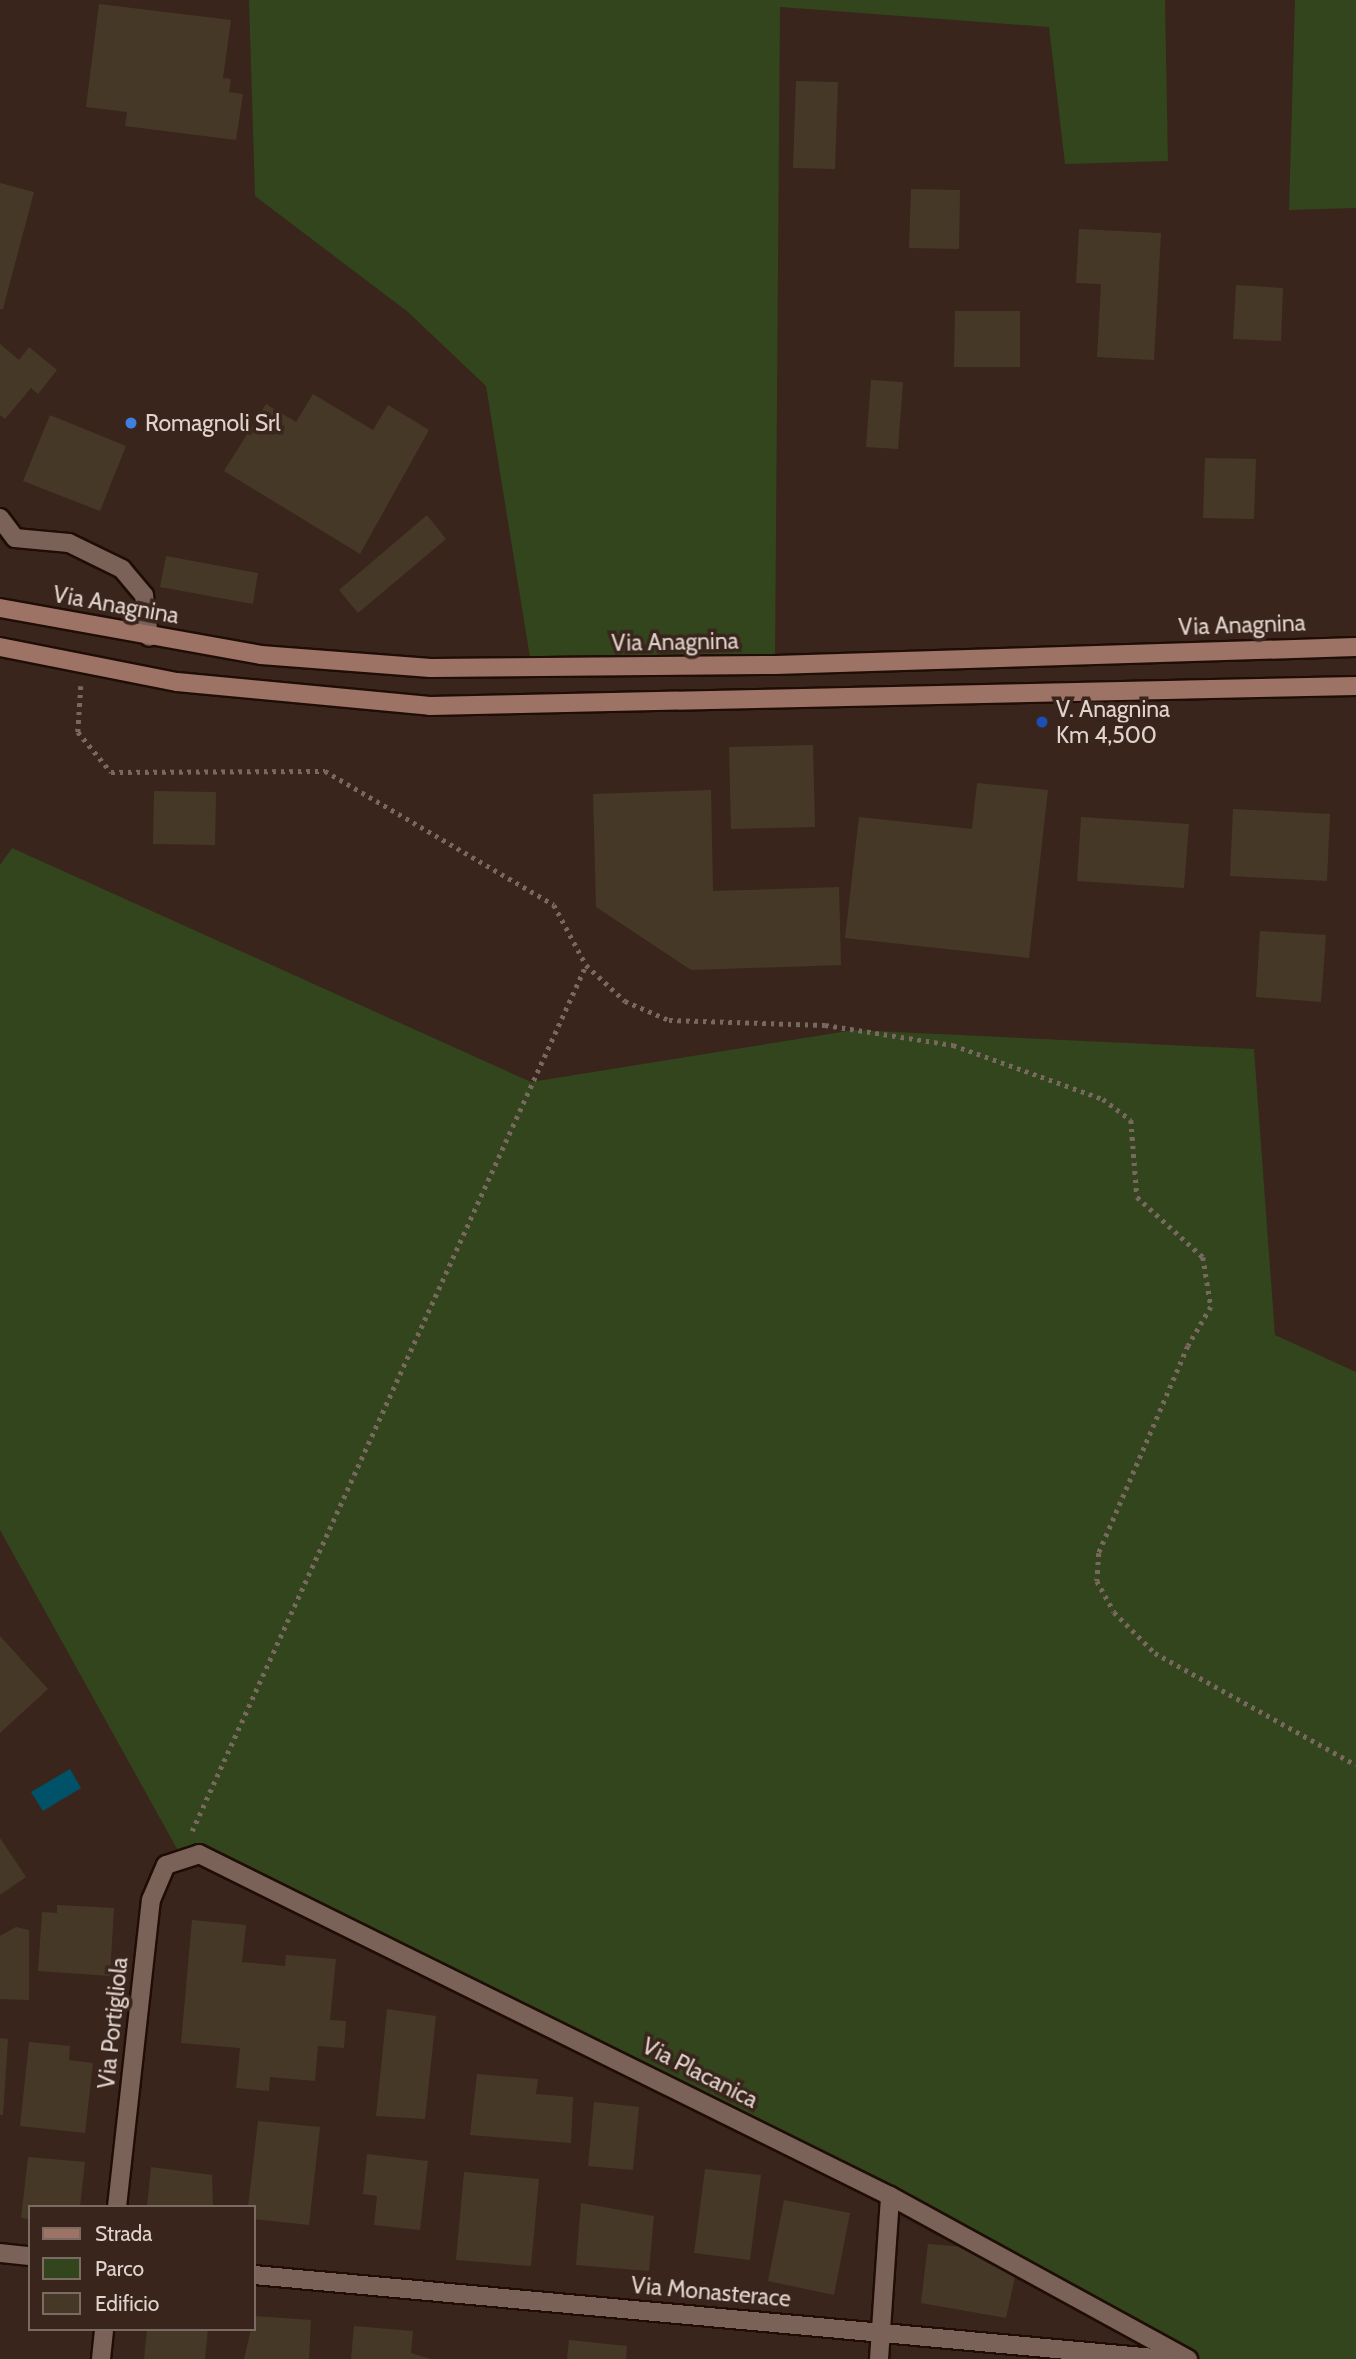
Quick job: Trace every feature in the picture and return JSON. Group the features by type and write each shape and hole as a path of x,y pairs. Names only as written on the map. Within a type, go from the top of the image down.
{"main road":[{"name":"Via Anagnina","path":"0,608 149,636 310,660 508,670 1356,647"},
{"path":"0,648 82,665 273,694 430,706 1356,686"}],"street":[{"path":"0,518 15,538 69,543 122,569 144,595 149,636"},
{"name":"Via Placanica","path":"181,1856 220,1860 890,2196 1188,2359"},
{"name":"Via Portigliola","path":"117,2205 151,1899 159,1873 181,1856"},
{"path":"879,2359 890,2196"},
{"path":"0,2253 28,2256"},
{"name":"Via Monasterace","path":"256,2275 1164,2359"},
{"path":"101,2359 104,2331"}],"path":[{"path":"82,665 78,732 111,772 325,771 554,905 586,965 625,1001 669,1020 825,1025 953,1045 1103,1099 1131,1120 1137,1197 1203,1257 1211,1307 1188,1346 1099,1553 1097,1581 1114,1612 1155,1653 1356,1765"},
{"path":"181,1856 586,965"}],"green space":[{"path":"249,0 1165,0 1168,161 1065,164 1049,27 780,7 775,665 532,670 486,386 408,312 255,196"},
{"path":"1295,0 1356,0 1356,208 1289,210"},
{"path":"12,848 531,1082 854,1030 1254,1049 1275,1335 1356,1372 1356,2359 1188,2359 220,1860 181,1856 0,1530 0,865"}],"water":[{"path":"70,1769 81,1788 43,1811 31,1792"}],"building":[{"path":"99,4 231,20 223,78 231,79 229,92 243,94 236,140 125,126 127,112 86,107"},
{"path":"796,81 838,82 835,169 793,168"},
{"path":"0,183 34,192 3,309 0,309"},
{"path":"911,189 960,190 959,249 909,248"},
{"path":"1079,229 1161,233 1154,360 1097,357 1101,284 1076,283"},
{"path":"1236,285 1283,288 1281,341 1233,339"},
{"path":"955,311 1020,311 1020,367 954,367"},
{"path":"0,344 19,360 29,347 57,370 38,394 31,388 5,419 0,415"},
{"path":"871,380 903,382 898,449 866,447"},
{"path":"313,394 373,430 388,405 429,430 360,554 224,471 266,404 296,422"},
{"path":"50,415 126,446 100,511 23,481"},
{"path":"1205,458 1256,459 1254,519 1203,518"},
{"path":"427,515 446,539 358,613 339,590"},
{"path":"166,556 258,573 253,604 160,587"},
{"path":"813,745 815,827 731,829 729,747"},
{"path":"977,783 1048,790 1029,958 845,938 859,817 972,829"},
{"path":"711,790 713,891 839,887 841,965 691,970 596,907 593,794"},
{"path":"154,791 216,792 215,845 153,844"},
{"path":"1233,809 1330,814 1327,881 1230,876"},
{"path":"1081,817 1189,824 1184,888 1077,881"},
{"path":"1260,931 1326,935 1321,1002 1256,997"},
{"path":"0,1636 48,1689 0,1733"},
{"path":"0,1838 26,1877 0,1895"},
{"path":"57,1905 114,1908 110,1976 38,1971 42,1912 57,1913"},
{"path":"192,1920 246,1925 242,1962 285,1966 286,1955 336,1959 330,2020 346,2021 344,2048 318,2046 315,2081 270,2077 269,2091 236,2088 240,2048 181,2043"},
{"path":"16,1927 29,1930 29,2000 0,1999 0,1936"},
{"path":"387,2009 436,2016 425,2119 376,2116"},
{"path":"0,2038 8,2039 3,2115 0,2115"},
{"path":"29,2042 70,2046 69,2060 93,2063 85,2133 20,2126"},
{"path":"477,2074 538,2079 536,2094 573,2097 571,2143 470,2135"},
{"path":"594,2102 639,2107 633,2170 588,2166"},
{"path":"258,2121 320,2127 309,2225 256,2219 256,2205 248,2205"},
{"path":"367,2154 428,2161 420,2230 374,2225 377,2196 363,2194"},
{"path":"28,2157 85,2162 80,2205 28,2205 28,2219 21,2218"},
{"path":"151,2167 212,2175 213,2205 147,2205"},
{"path":"705,2169 761,2175 750,2260 694,2253"},
{"path":"464,2172 539,2179 531,2266 456,2260"},
{"path":"784,2200 850,2213 834,2295 768,2281"},
{"path":"581,2203 654,2216 649,2271 576,2265"},
{"path":"928,2244 965,2247 1015,2277 1006,2318 921,2303"},
{"path":"256,2316 311,2320 309,2359 244,2359 251,2331 256,2331"},
{"path":"354,2326 413,2331 411,2353 431,2359 351,2359"},
{"path":"147,2331 208,2331 205,2359 144,2359"},
{"path":"569,2340 627,2346 626,2359 567,2359"}],"place":[{"name":"Romagnoli Srl","path":"131,423"},
{"name":"V. Anagnina Km 4,500","path":"1042,722"}]}
